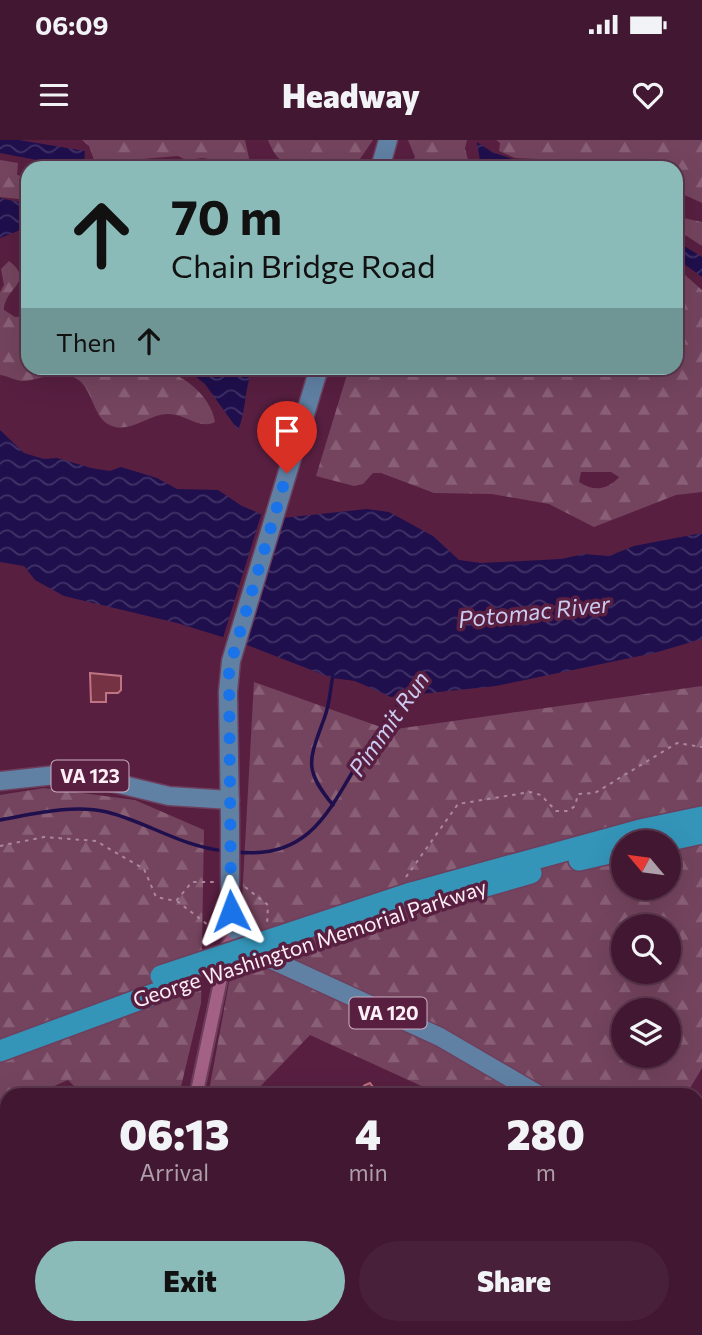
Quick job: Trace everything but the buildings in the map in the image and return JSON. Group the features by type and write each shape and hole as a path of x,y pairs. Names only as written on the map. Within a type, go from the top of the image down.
{"highway":[{"name":"George Washington Memorial Parkway","path":"0,1037 163,983 410,893 640,830 702,817"},
{"path":"681,837 702,832"},
{"name":"George Washington Memorial Parkway","path":"410,893 611,852"},
{"name":"George Washington Memorial Parkway","path":"0,1051 163,983"}],"main road":[{"path":"382,161 388,140"},
{"path":"237,931 223,900 230,819 228,692 237,638 317,375"},
{"name":"VA 123","path":"0,781 56,775 86,776 161,795 230,800"},
{"name":"VA 120","path":"237,931 248,946 266,958 440,1037 527,1088"}],"street":[{"path":"198,1088 225,959 237,931"}],"path":[{"path":"410,893 458,804 530,792 541,795 556,811 568,811 575,806 578,794 596,793 677,743 702,747"},
{"path":"0,846 44,837 96,841 144,869 156,897 176,901 218,933"},
{"path":"176,901 192,882 222,882"},
{"path":"245,887 268,905 267,925 273,933"},
{"path":"223,900 218,933 225,959"}],"green space":[{"path":"82,140 245,140 250,161 203,158 186,160 178,156 94,161 89,146"},
{"path":"268,140 373,140 356,161 283,161 273,151"},
{"path":"408,140 467,140 465,148 468,161 412,161 415,157"},
{"path":"496,140 702,140 702,203 683,194 683,161 544,161 515,158 499,151 500,143"},
{"path":"0,160 18,163 21,199 0,197"},
{"path":"683,218 702,222 702,246 683,234"},
{"path":"9,261 20,274 17,285 5,302 4,310 15,317 21,317 21,375 53,375 23,381 0,375 0,292 4,285 1,269"},
{"path":"683,273 702,290 702,492 676,495 594,527 549,504 492,494 434,493 381,473 373,473 363,484 354,486 316,476 347,375 683,375","holes":["581,472 611,472 619,477 610,485 600,488 579,482"]},
{"path":"68,375 176,375 201,394 215,422 198,423 169,414 155,416 126,427 112,426 100,416 88,392 77,379"},
{"path":"254,682 389,730 702,686 702,1068 690,1088 426,1088 310,1035 259,1088 209,1088 241,918"},
{"path":"44,788 135,800 204,830 201,1003 181,1088 76,1088 68,1080 50,1088 0,1088 0,795"}],"water":[{"path":"0,140 19,140 85,151 84,161 42,161 0,153"},
{"path":"477,142 492,152 518,161 480,161"},
{"path":"0,198 21,202 21,230 0,238"},
{"path":"683,245 702,257 702,277 683,263"},
{"path":"194,375 250,375 238,430 205,384"},
{"name":"Potomac River","path":"0,430 24,453 110,471 121,467 157,478 177,489 218,490 242,506 273,519 367,509 389,512 433,536 459,560 481,563 561,559 584,554 609,556 634,546 702,533 702,639 654,653 496,686 391,697 355,681 332,678 242,643 177,623 64,596 35,580 24,566 0,562"}],"pier":[{"path":"262,512 273,516 243,647 222,641"}],"waterway":[{"name":"Pimmit Run","path":"333,675 328,708 312,755 313,773 323,793 333,805"},
{"name":"Pimmit Run","path":"236,852 261,853 281,848 313,829 326,814 365,750 408,692"},
{"name":"Pimmit Run","path":"0,820 54,811 94,810 122,816 194,845 225,851"}],"route":[{"path":"231,911 229,669 287,473"}]}
